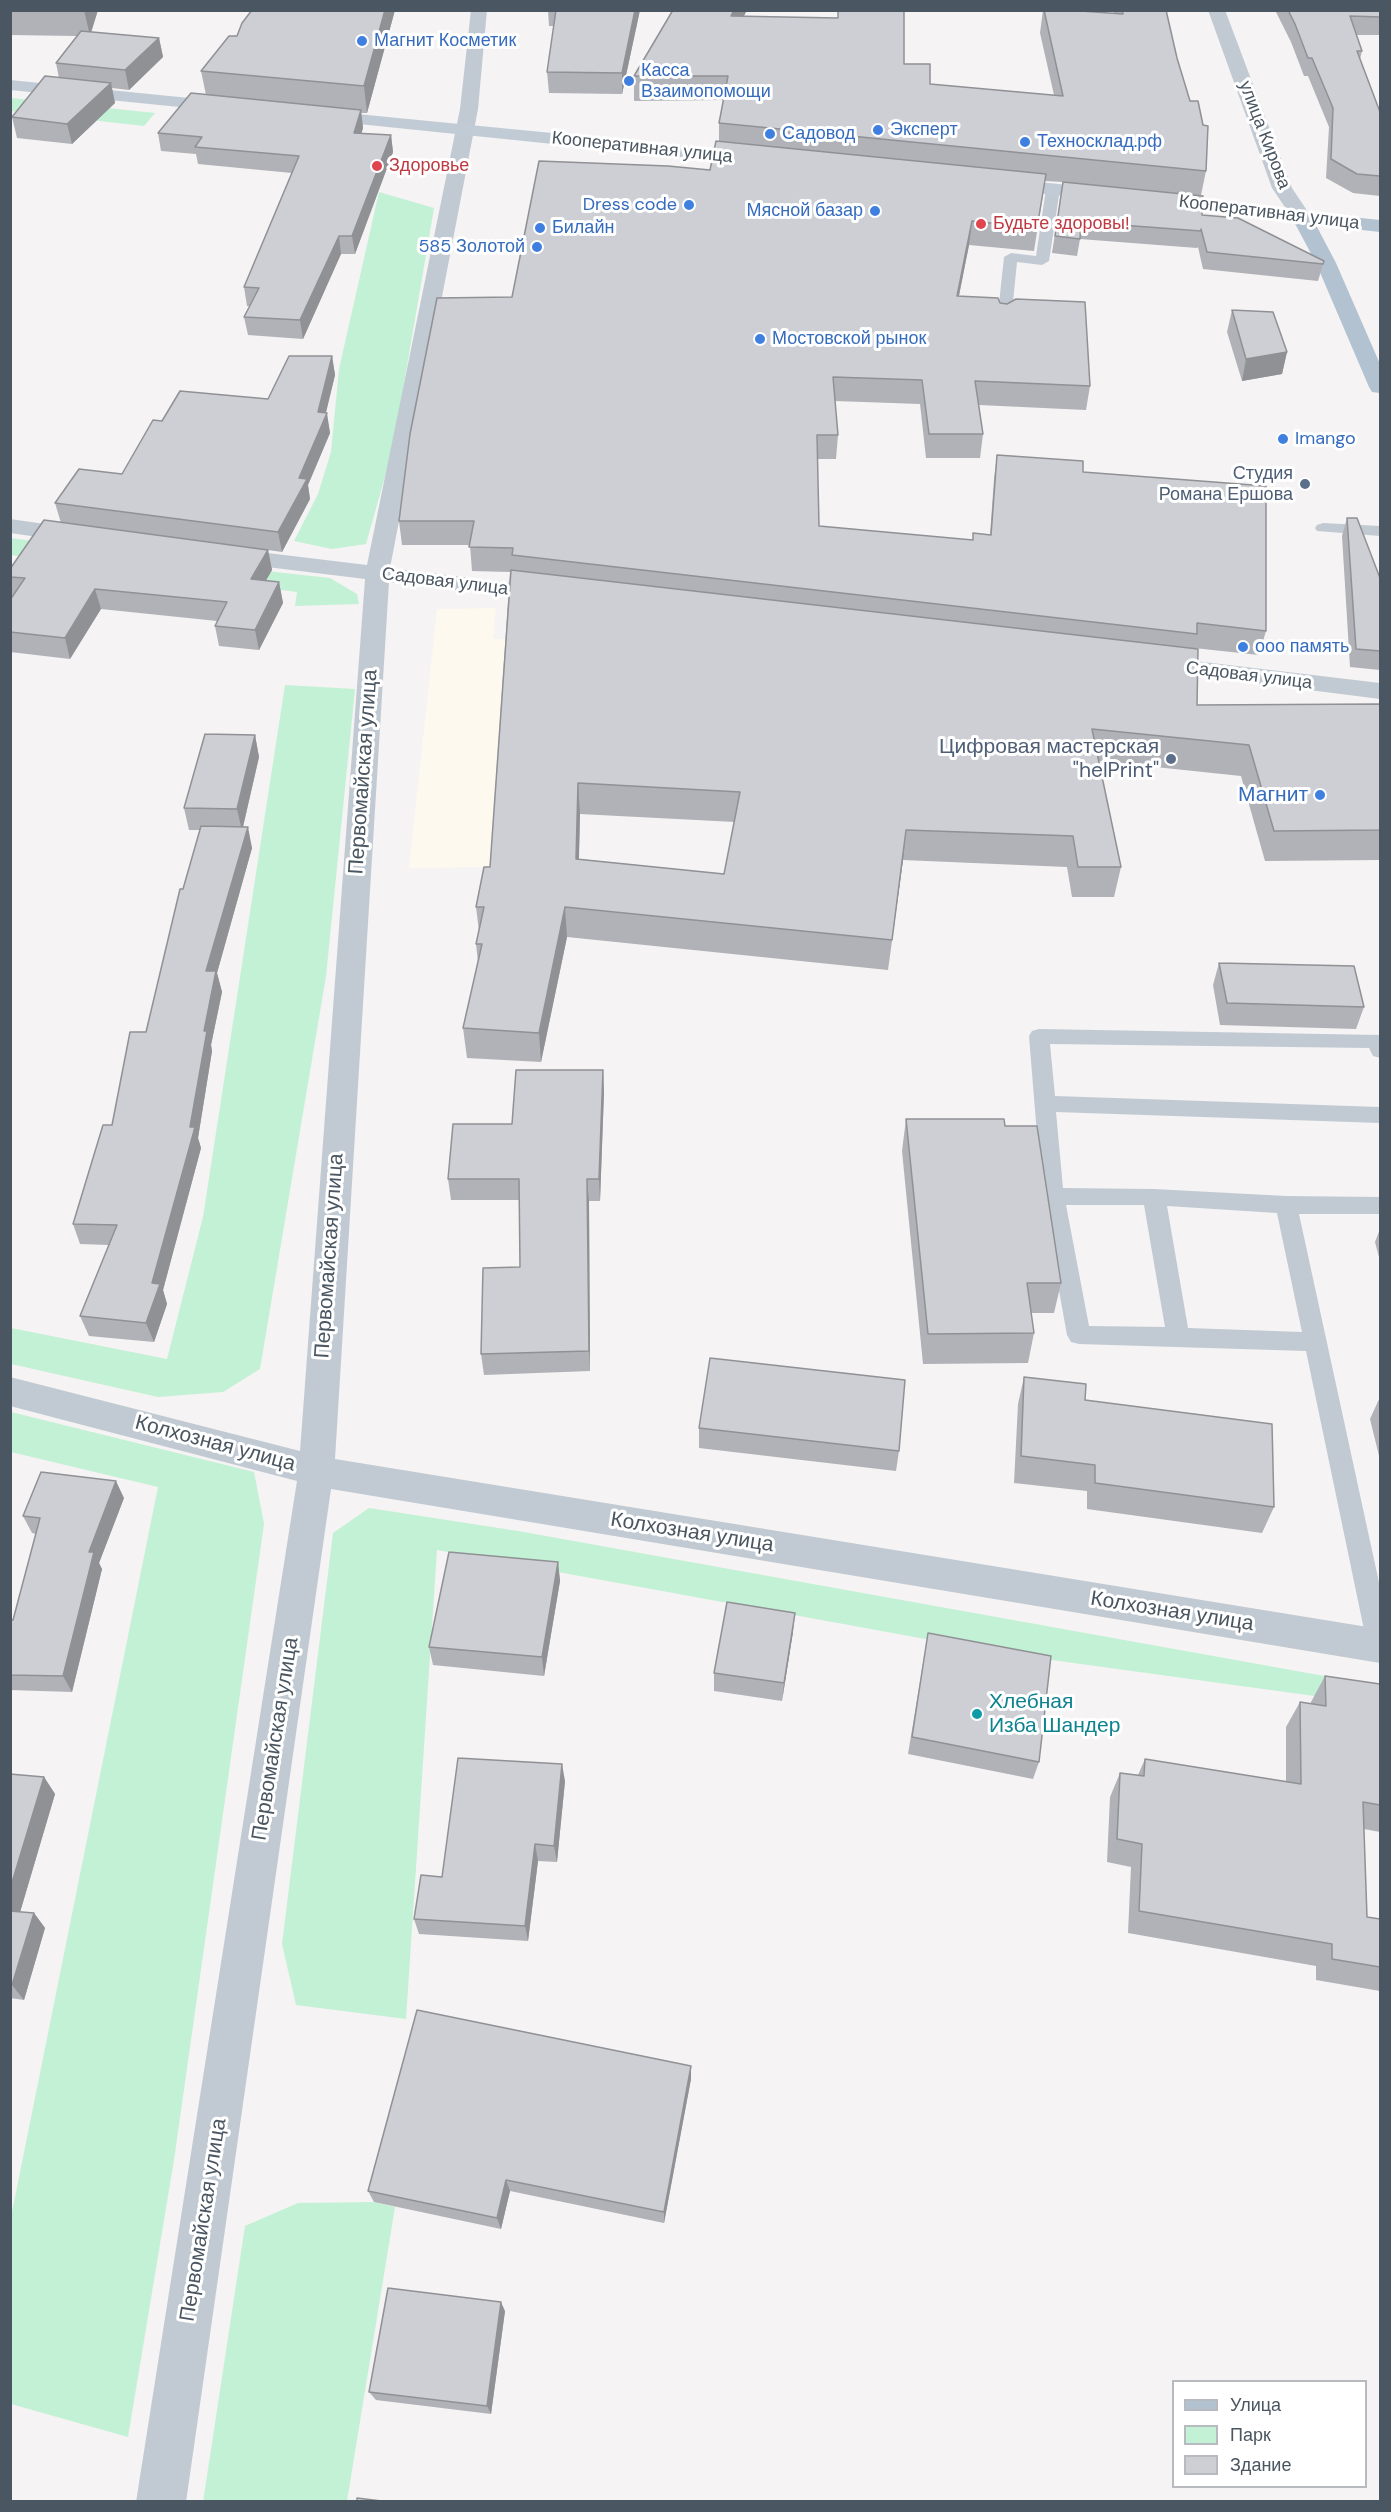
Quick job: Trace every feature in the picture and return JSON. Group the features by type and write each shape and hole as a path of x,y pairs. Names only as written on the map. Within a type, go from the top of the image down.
{"main road":[{"name":"Кооперативная улица","path":"1302,218 1380,226"},
{"name":"улица Кирова","path":"1302,218 1326,263 1380,387"}],"street":[{"name":"Первомайская улица","path":"161,2502 316,1471 377,574 469,109 479,10"},
{"name":"улица Кирова","path":"1216,10 1282,188 1302,218"},
{"path":"10,85 244,108"},
{"name":"Кооперативная улица","path":"302,114 769,160"},
{"name":"Кооперативная улица","path":"982,182 1302,218"},
{"path":"10,526 105,539"},
{"name":"Садовая улица","path":"200,551 576,598"},
{"name":"Садовая улица","path":"1124,661 1380,691"},
{"name":"Колхозная улица","path":"10,1391 316,1471 1380,1645"}],"lane":[{"path":"1004,322 1011,257 1042,261 1053,189"},
{"path":"1323,528 1380,531"},
{"path":"1316,1342 1079,1335 1053,1196 1039,1035 1377,1041 1380,1051"},
{"path":"1046,1104 1380,1115"},
{"path":"1053,1196 1154,1197 1286,1205 1380,1205"},
{"path":"1154,1197 1178,1337"},
{"path":"1286,1205 1380,1645"}],"shaded area":[{"path":"496,608 493,639 510,639 495,867 409,868 437,609"}],"green space":[{"path":"11,98 155,113 144,126 11,111"},
{"path":"379,192 434,208 393,448 366,544 332,549 294,541 318,494 331,452 339,369"},
{"path":"11,538 211,565 330,578 357,594 359,604 295,606 297,592 11,555"},
{"path":"285,685 355,689 326,976 260,1369 223,1392 158,1397 11,1364 11,1328 167,1359 203,1217"},
{"path":"11,1412 254,1472 264,1524 174,2160 128,2437 11,2404 10,2222 158,1487 11,1452"},
{"path":"369,1508 518,1531 1380,1686 1380,1705 1008,1654 437,1550 406,2019 296,2005 282,1944 333,1533"},
{"path":"374,2202 395,2207 347,2501 203,2502 245,2226 298,2203"}],"building":[{"path":"252,10 385,10 364,86 201,71 229,36 237,36 242,23"},
{"path":"556,10 635,10 622,73 547,72"},
{"path":"673,10 734,10 731,16 838,18 838,10 904,10 904,64 930,64 930,84 1063,96 1044,10 1123,14 1122,10 1166,10 1190,101 1198,101 1203,125 1208,126 1206,171 719,123 728,76 634,76"},
{"path":"1288,10 1380,10 1380,17 1350,16 1362,51 1357,51 1380,112 1380,176 1357,174 1331,159 1333,108 1312,58 1308,58"},
{"path":"81,31 159,38 125,70 56,63"},
{"path":"45,76 111,83 67,124 12,117"},
{"path":"191,93 361,110 354,133 391,135 352,236 339,236 300,320 244,317 259,288 244,287 299,156 195,147 202,137 158,133"},
{"path":"716,141 1046,174 1037,228 972,221 957,296 998,298 1000,303 1007,304 1016,299 1085,302 1090,386 975,381 983,434 929,434 922,380 833,377 838,435 817,435 819,526 973,540 973,533 991,535 997,455 1083,461 1083,472 1266,486 1266,631 1197,623 1197,634 512,555 513,548 469,547 474,521 399,521 410,434 437,298 512,297 539,161 710,170"},
{"path":"1063,182 1203,196 1202,215 1238,218 1324,261 1323,264 1207,252 1201,229 1201,231 1081,222 1080,239 1055,236"},
{"path":"1232,310 1273,312 1287,352 1246,359"},
{"path":"289,356 332,356 318,412 327,413 299,478 307,479 278,532 55,503 79,469 122,474 153,420 162,421 180,391 268,399"},
{"path":"1347,518 1357,518 1380,578 1380,651 1356,649"},
{"path":"44,520 268,550 251,579 279,582 255,630 215,626 227,602 95,589 65,638 10,632 10,600 25,578 10,577 10,569"},
{"path":"511,570 1198,649 1197,705 1380,704 1380,830 1274,831 1249,745 1092,729 1121,867 1078,867 1073,836 906,830 892,940 565,907 539,1033 463,1028 482,944 476,944 484,907 476,907 484,867 490,867","holes":["578,783 740,792 724,874 576,859"]},
{"path":"205,734 255,735 237,809 184,808"},
{"path":"201,826 248,827 206,971 216,971 204,1031 207,1031 190,1127 195,1127 152,1283 160,1284 146,1323 80,1316 117,1225 73,1224 103,1125 112,1125 130,1032 146,1032 180,889 183,889"},
{"path":"1219,963 1354,966 1364,1007 1227,1003"},
{"path":"516,1070 603,1070 599,1179 587,1179 589,1351 481,1354 483,1268 520,1267 519,1179 448,1179 453,1124 512,1124"},
{"path":"906,1119 1004,1119 1005,1126 1037,1126 1061,1283 1027,1283 1034,1333 928,1334"},
{"path":"710,1358 905,1380 899,1451 699,1428"},
{"path":"1024,1377 1086,1384 1085,1400 1272,1424 1274,1507 1095,1483 1095,1465 1021,1456"},
{"path":"41,1472 116,1481 89,1552 94,1552 63,1676 10,1675 10,1620 13,1620 40,1518 23,1516"},
{"path":"449,1552 558,1562 542,1657 429,1647"},
{"path":"727,1602 795,1613 784,1683 714,1673"},
{"name":"Хлебная Изба Шандер","path":"928,1633 1051,1656 1039,1762 912,1737"},
{"path":"1325,1676 1380,1684 1380,1805 1363,1802 1367,1917 1380,1919 1380,1967 1332,1959 1332,1944 1139,1911 1142,1844 1117,1839 1120,1773 1144,1776 1145,1759 1301,1784 1300,1702 1326,1706"},
{"path":"458,1758 562,1764 554,1846 535,1844 525,1926 414,1919 421,1875 442,1877"},
{"path":"10,1774 44,1777 10,1889"},
{"path":"10,1911 34,1913 12,1985 10,1985"},
{"path":"417,2010 691,2066 664,2212 506,2180 497,2218 368,2191"},
{"path":"388,2288 501,2302 487,2406 369,2392"},
{"path":"357,2498 390,2502 357,2502"}],"place":[{"name":"Магнит Косметик","path":"362,41"},
{"name":"Касса Взаимопомощи","path":"629,81"},
{"name":"Эксперт","path":"878,130"},
{"name":"Садовод","path":"770,134"},
{"name":"Техносклад.рф","path":"1025,142"},
{"name":"Здоровье","path":"377,166"},
{"name":"Dress code","path":"689,205"},
{"name":"Мясной базар","path":"875,211"},
{"name":"Будьте здоровы!","path":"981,224"},
{"name":"Билайн","path":"540,228"},
{"name":"585 Золотой","path":"537,247"},
{"name":"Мостовской рынок","path":"760,339"},
{"name":"Imango","path":"1283,439"},
{"name":"Студия Романа Ершова","path":"1305,484"},
{"name":"ооо память","path":"1243,647"},
{"name":"Цифровая мастерская \"helPrint\"","path":"1171,759"},
{"name":"Магнит","path":"1320,795"},
{"name":"Хлебная Изба Шандер","path":"977,1714"}]}
